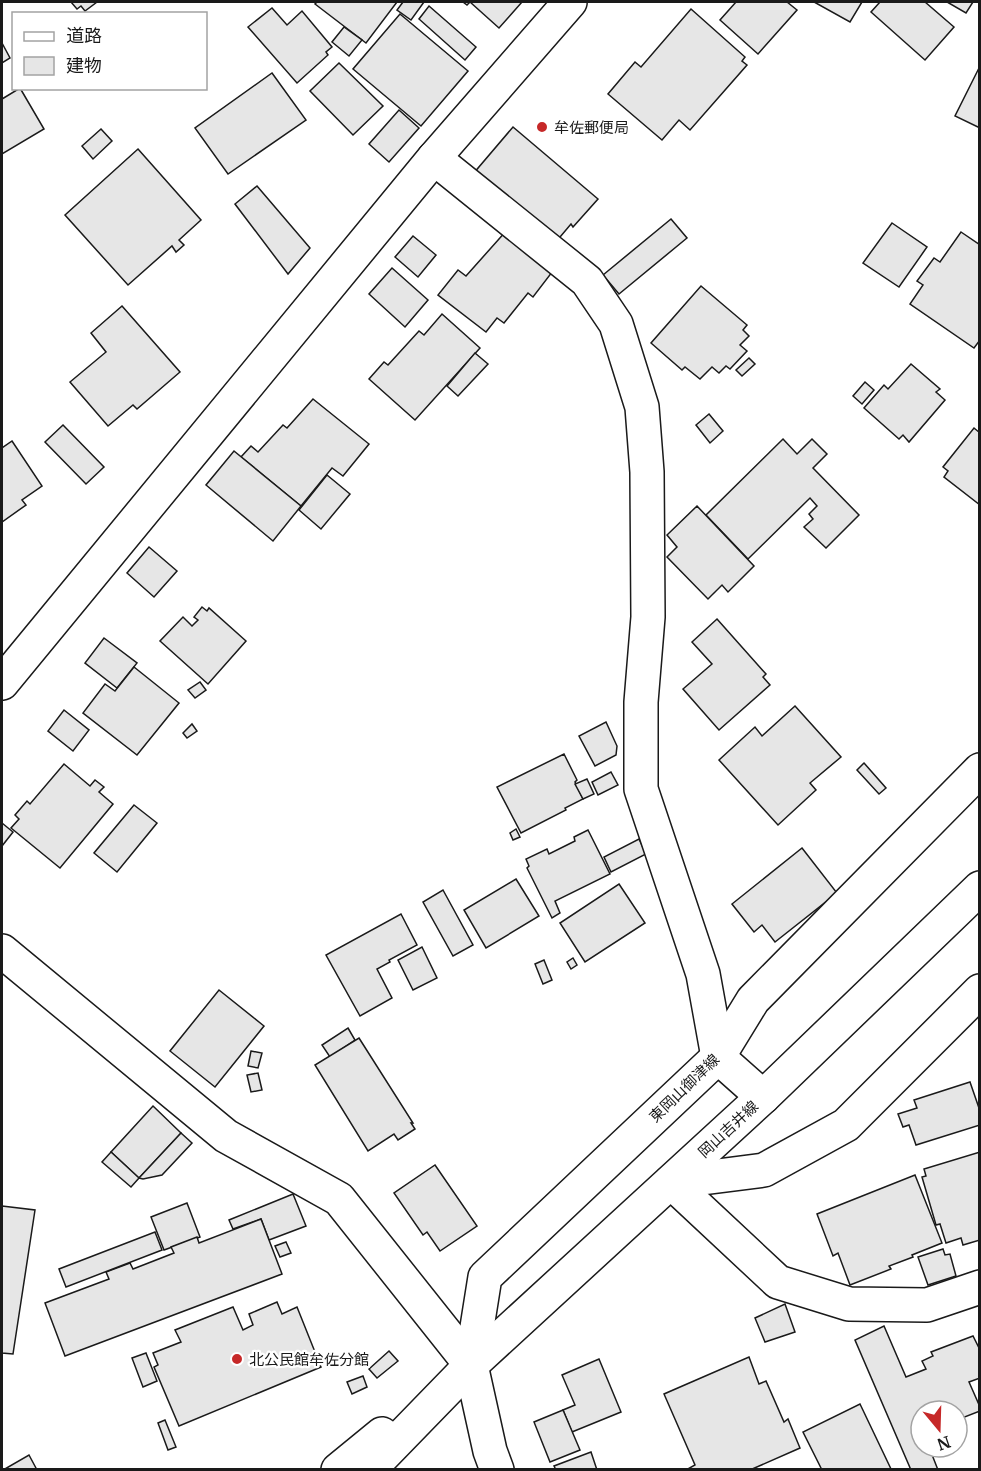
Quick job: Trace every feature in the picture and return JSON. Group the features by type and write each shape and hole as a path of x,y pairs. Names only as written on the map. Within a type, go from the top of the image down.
{"street":[{"path":"2,683 434,158 570,2"},
{"path":"434,158 587,281 616,324 642,406 647,472 648,617 640,702 641,789 703,974 718,1057 763,1097"},
{"name":"東岡山御津線","path":"471,1365 485,1277 718,1057 753,1000 980,770"},
{"name":"岡山吉井線","path":"369,1470 471,1365 763,1097 980,888"},
{"path":"2,951 226,1136 339,1199 471,1365 490,1451 497,1470"},
{"path":"671,1182 764,1170 846,1125 980,991"},
{"path":"671,1182 778,1282 849,1304 927,1305 980,1287"},
{"name":"岡山吉井線","path":"338,1470 471,1365"}],"building":[{"path":"71,2 97,2 85,11 81,6 77,9"},
{"path":"317,2 397,2 366,43 315,4"},
{"path":"403,2 424,2 411,20 397,10"},
{"path":"470,2 522,2 499,28"},
{"path":"736,2 787,2 797,10 758,54 720,20"},
{"path":"814,2 862,2 850,22"},
{"path":"880,2 925,2 954,27 925,60 871,12"},
{"path":"947,2 973,2 966,13"},
{"path":"429,6 476,47 465,60 419,19"},
{"path":"272,8 287,25 302,11 332,47 326,52 328,55 297,83 248,27"},
{"path":"691,9 745,57 742,61 747,65 690,130 679,120 662,140 608,94 635,62 641,67"},
{"path":"400,14 468,71 421,126 353,69"},
{"path":"344,27 362,40 349,56 332,42"},
{"path":"2,43 10,58 2,63"},
{"path":"339,63 383,106 353,135 310,91"},
{"path":"980,66 980,128 955,116"},
{"path":"272,73 306,120 228,174 195,128"},
{"path":"17,90 21,90 44,129 2,154 2,99"},
{"path":"399,110 419,128 389,162 369,144"},
{"path":"513,127 598,199 573,227 571,224 555,243 473,174"},
{"path":"101,129 112,141 93,159 82,146"},
{"path":"138,149 201,220 179,240 184,245 176,252 172,246 128,285 65,215"},
{"path":"257,186 310,248 288,274 235,204"},
{"path":"671,219 687,238 619,294 603,275"},
{"path":"892,223 927,247 899,287 863,263"},
{"path":"507,230 556,267 533,297 528,293 504,323 497,318 486,332 438,295 458,270 466,276"},
{"path":"961,232 980,245 980,340 974,348 910,304 923,285 917,281 934,258 940,262"},
{"path":"413,236 436,255 418,277 395,257"},
{"path":"392,268 428,300 405,327 369,294"},
{"path":"701,286 747,325 743,330 749,336 740,345 747,351 730,369 726,366 719,373 712,367 700,379 685,367 682,370 651,343"},
{"path":"122,306 180,372 137,409 133,405 108,426 70,382 106,352 91,333"},
{"path":"442,314 480,348 415,420 369,379 384,362 388,365 419,331 424,335"},
{"path":"475,353 488,364 458,396 447,386"},
{"path":"749,358 755,364 742,376 736,370"},
{"path":"911,364 940,389 936,392 945,400 909,442 903,435 899,439 864,408 884,385 888,389"},
{"path":"865,382 874,390 862,404 853,396"},
{"path":"313,399 369,444 343,476 332,468 301,506 241,457 251,446 258,452 283,425 287,428"},
{"path":"709,414 723,431 710,443 696,425"},
{"path":"63,425 104,467 86,484 45,442"},
{"path":"974,428 980,433 980,505 944,477 948,471 943,467"},
{"path":"783,439 797,454 812,439 827,454 813,468 859,515 826,548 804,527 813,519 809,514 817,506 810,498 748,559 706,515"},
{"path":"12,441 42,486 22,500 26,505 2,522 2,448"},
{"path":"234,451 301,506 273,541 206,485"},
{"path":"327,475 350,494 321,529 299,510"},
{"path":"697,506 754,566 728,592 722,585 708,599 667,557 677,547 667,535"},
{"path":"149,547 177,571 154,597 127,573"},
{"path":"202,607 207,611 209,608 246,641 208,684 160,641 183,617 192,626 198,620 194,617"},
{"path":"717,619 766,674 763,677 770,685 719,730 683,689 712,664 692,642"},
{"path":"104,638 137,663 117,688 85,663"},
{"path":"134,667 179,703 137,755 83,713 105,684 115,691"},
{"path":"200,682 206,690 195,698 188,690"},
{"path":"795,706 841,757 810,783 816,790 778,825 719,760 755,727 762,736"},
{"path":"64,710 89,730 73,751 48,731"},
{"path":"606,722 617,746 616,755 595,766 579,736"},
{"path":"192,724 197,731 187,738 183,733"},
{"path":"564,754 577,780 575,782 583,799 521,833 497,787"},
{"path":"864,763 886,788 879,794 857,770"},
{"path":"64,764 90,786 95,780 104,787 99,792 113,804 60,868 11,828 19,819 15,815 27,801 30,804"},
{"path":"611,772 618,785 598,795 592,782"},
{"path":"587,779 594,794 583,799 575,784"},
{"path":"134,805 157,823 117,872 94,853"},
{"path":"2,823 13,832 2,846"},
{"path":"516,829 520,837 513,840 510,833"},
{"path":"588,830 610,874 555,901 560,913 552,918 527,868 529,866 526,859 547,849 549,854 575,841 574,837"},
{"path":"639,839 646,854 611,872 604,857"},
{"path":"802,848 837,893 775,942 762,925 754,932 732,904"},
{"path":"516,879 539,916 486,948 464,910"},
{"path":"619,884 645,923 585,962 560,923"},
{"path":"443,890 473,945 453,956 423,902"},
{"path":"401,914 417,945 377,969 392,998 360,1016 326,955"},
{"path":"422,947 437,978 413,990 398,960"},
{"path":"573,958 577,965 571,969 567,962"},
{"path":"544,960 552,980 543,984 535,964"},
{"path":"219,990 264,1026 215,1087 170,1051"},
{"path":"348,1028 355,1040 330,1057 322,1045"},
{"path":"359,1038 415,1129 398,1140 394,1134 368,1151 315,1065"},
{"path":"251,1051 262,1053 258,1068 248,1066"},
{"path":"258,1073 262,1090 251,1092 247,1075"},
{"path":"970,1082 980,1111 980,1125 916,1145 909,1125 903,1127 898,1114 917,1108 914,1100"},
{"path":"153,1106 181,1133 139,1178 111,1152"},
{"path":"181,1133 192,1143 162,1175 139,1178"},
{"path":"111,1152 139,1178 131,1187 102,1162"},
{"path":"980,1152 980,1240 963,1245 961,1238 946,1243 940,1224 936,1225 922,1177 926,1176 924,1169"},
{"path":"435,1165 477,1226 440,1251 427,1232 423,1235 394,1193"},
{"path":"915,1175 942,1243 889,1266 891,1269 850,1285 838,1253 833,1256 817,1214"},
{"path":"293,1194 306,1226 269,1240 261,1219 233,1229 229,1220"},
{"path":"187,1203 200,1237 164,1250 151,1217"},
{"path":"2,1206 35,1210 13,1354 2,1353"},
{"path":"261,1219 282,1274 65,1356 45,1303 109,1279 106,1272 130,1263 133,1269 174,1253 171,1247 197,1237 199,1243"},
{"path":"155,1232 162,1250 66,1287 59,1269"},
{"path":"286,1242 291,1253 280,1257 275,1246"},
{"path":"943,1249 945,1255 950,1254 956,1276 928,1285 918,1257"},
{"name":"北公民館牟佐分館","path":"277,1302 282,1314 297,1307 321,1367 179,1426 154,1367 158,1365 153,1353 181,1342 175,1330 233,1307 243,1330 253,1325 249,1314"},
{"path":"785,1304 795,1332 765,1342 755,1318"},
{"path":"884,1326 906,1377 926,1369 922,1361 933,1356 931,1352 973,1336 980,1350 980,1378 969,1382 980,1411 969,1415 969,1399 909,1399 909,1459 934,1459 938,1470 911,1470 855,1340"},
{"path":"389,1351 398,1361 377,1378 369,1369"},
{"path":"146,1353 157,1381 143,1387 132,1358"},
{"path":"749,1357 759,1384 766,1381 784,1422 788,1419 800,1448 750,1470 686,1470 695,1465 664,1394"},
{"path":"599,1359 621,1412 572,1432 563,1410 575,1405 562,1375"},
{"path":"363,1376 367,1387 352,1394 347,1382"},
{"path":"860,1404 891,1469 822,1470 803,1432"},
{"path":"563,1410 580,1450 550,1462 534,1422"},
{"path":"165,1420 176,1447 168,1450 158,1423"},
{"path":"591,1452 597,1470 556,1470 554,1466"},
{"path":"29,1455 37,1470 3,1470"}],"place":[{"name":"牟佐郵便局","path":"542,127"},
{"name":"北公民館牟佐分館","path":"237,1359"}]}
